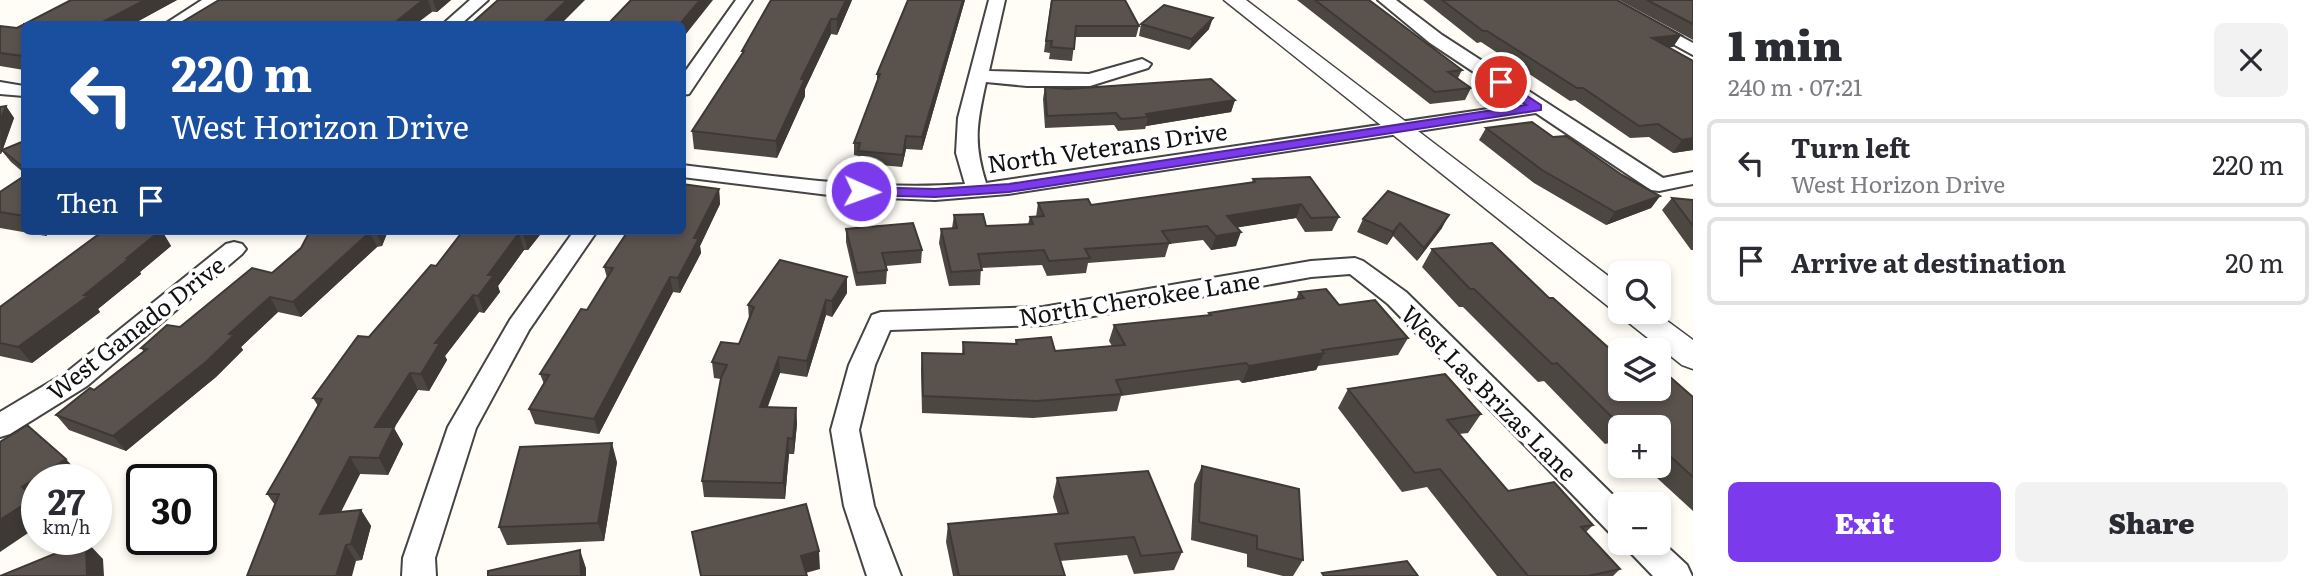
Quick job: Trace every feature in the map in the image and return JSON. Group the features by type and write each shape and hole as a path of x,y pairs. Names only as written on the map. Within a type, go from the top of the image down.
{"street":[{"path":"178,21 214,0"},
{"path":"455,21 480,0"},
{"path":"686,84 744,0"},
{"path":"977,190 966,153 968,118 997,0"},
{"path":"1234,0 1608,291"},
{"path":"1386,0 1436,39 1659,185 1693,178"},
{"path":"1601,0 1693,50"},
{"path":"980,76 1027,80 1090,80 1142,64"},
{"path":"0,88 21,91"},
{"name":"North Veterans Drive","path":"686,171 837,190 935,193 977,190 1036,184 1401,130 1537,107"},
{"path":"419,576 419,558 462,427 519,326 583,235"},
{"name":"West Ganado Drive","path":"0,426 77,379 234,248"},
{"name":"North Cherokee Lane","path":"884,576 859,506 845,430 862,365 881,321 1043,316 1311,269 1354,266"},
{"name":"West Las Brizas Lane","path":"1354,266 1396,298 1608,510"},
{"path":"1650,324 1693,357"},
{"path":"1654,555 1675,576"}],"building":[{"path":"71,0 145,0 105,21 31,21"},
{"path":"219,0 423,0 397,21 184,21"},
{"path":"498,0 567,0 545,21 474,21"},
{"path":"631,0 700,0 682,21 611,21"},
{"path":"771,0 846,0 837,19 831,19 801,79 805,79 776,141 692,131 744,51"},
{"path":"908,0 963,0 922,137 906,136 903,155 858,151 860,143 854,143 880,74 877,74"},
{"path":"1052,0 1125,0 1139,26 1076,26 1074,49 1051,47 1052,41 1046,41"},
{"path":"1315,0 1369,0 1462,70 1448,72 1471,88 1435,92"},
{"path":"1442,0 1617,0 1681,35 1652,38 1693,61 1693,138 1682,140 1658,124 1639,126 1583,88 1577,88 1483,31"},
{"path":"1647,0 1693,0 1693,24"},
{"path":"1164,5 1213,18 1192,39 1141,24"},
{"path":"0,26 17,28 21,26 21,56 0,53"},
{"path":"1211,79 1235,100 1146,114 1148,117 1121,119 1116,113 1047,116 1045,87 1068,89"},
{"path":"6,106 0,121 0,107"},
{"path":"1532,122 1553,137 1566,136 1622,175 1660,196 1615,212 1542,170 1486,128"},
{"path":"21,142 21,166 2,150"},
{"path":"1310,177 1339,217 1311,218 1301,204 1227,216 1241,232 1216,236 1207,226 1162,231 1170,243 1085,249 1090,258 1049,261 1044,250 978,254 982,270 951,272 941,229 957,228 954,215 983,214 986,226 1033,224 1030,217 1044,216 1038,203 1088,199 1091,205 1255,182 1253,179"},
{"path":"21,178 21,216 0,212 0,192"},
{"path":"686,185 719,189 694,238 699,238 678,278 670,277 594,419 529,409 549,375 540,374 581,309 587,310 613,268 604,267 625,235 686,235"},
{"path":"1388,191 1449,215 1424,248 1400,223 1393,232 1363,219"},
{"path":"1672,198 1693,200 1693,226"},
{"path":"913,223 922,250 882,253 887,270 857,273 846,229"},
{"path":"98,235 155,235 84,295 88,296 18,347 0,343 0,307"},
{"path":"308,235 367,235 293,302 270,297 229,334 234,335 206,362 113,436 56,415 147,349 141,348 167,325 180,327 252,268 272,273 301,248"},
{"path":"460,235 518,235 488,275 494,275 478,296 473,295 435,343 440,343 421,374 410,373 375,427 394,427 379,458 350,457 320,514 361,510 351,544 346,545 336,576 247,576 279,494 267,494 322,399 313,398 358,336 369,337 431,265 436,266"},
{"path":"1492,243 1549,298 1553,298 1608,347 1608,401 1671,401 1671,378 1693,397 1693,477 1671,457 1671,415 1610,415 1557,363 1552,364 1474,289 1470,289 1432,249"},
{"path":"780,260 847,277 832,301 826,300 807,361 779,357 760,407 796,408 793,439 788,438 783,483 702,481 721,378 727,365 712,362 721,342 739,344 754,307 748,305"},
{"path":"1326,289 1339,305 1375,300 1408,338 1322,350 1324,353 1249,366 1246,363 1116,380 1122,394 1036,401 923,396 922,353 964,354 963,342 1017,344 1016,340 1051,337 1055,351 1125,345 1114,325 1211,315 1209,313 1304,298 1299,292"},
{"path":"1445,374 1481,414 1447,420 1508,491 1554,482 1593,525 1581,527 1620,569 1588,576 1528,576 1440,469 1415,473 1348,389"},
{"path":"27,425 66,459 58,464 21,464 21,506 0,520 0,442"},
{"path":"612,443 598,523 499,527 520,447"},
{"path":"1202,466 1299,489 1303,560 1257,549 1257,536 1199,522"},
{"path":"1148,471 1182,552 1141,556 1134,537 1055,544 1065,576 959,576 948,524 1068,513 1057,478"},
{"path":"806,504 819,551 801,556 807,576 701,576 692,532"},
{"path":"580,550 581,576 488,576 488,571"},
{"path":"52,555 86,555 87,576 0,576"},
{"path":"1407,561 1418,576 1324,576 1322,573"}],"route":[{"path":"861,191 935,193 1009,188 1401,130 1537,107 1501,82"}]}
